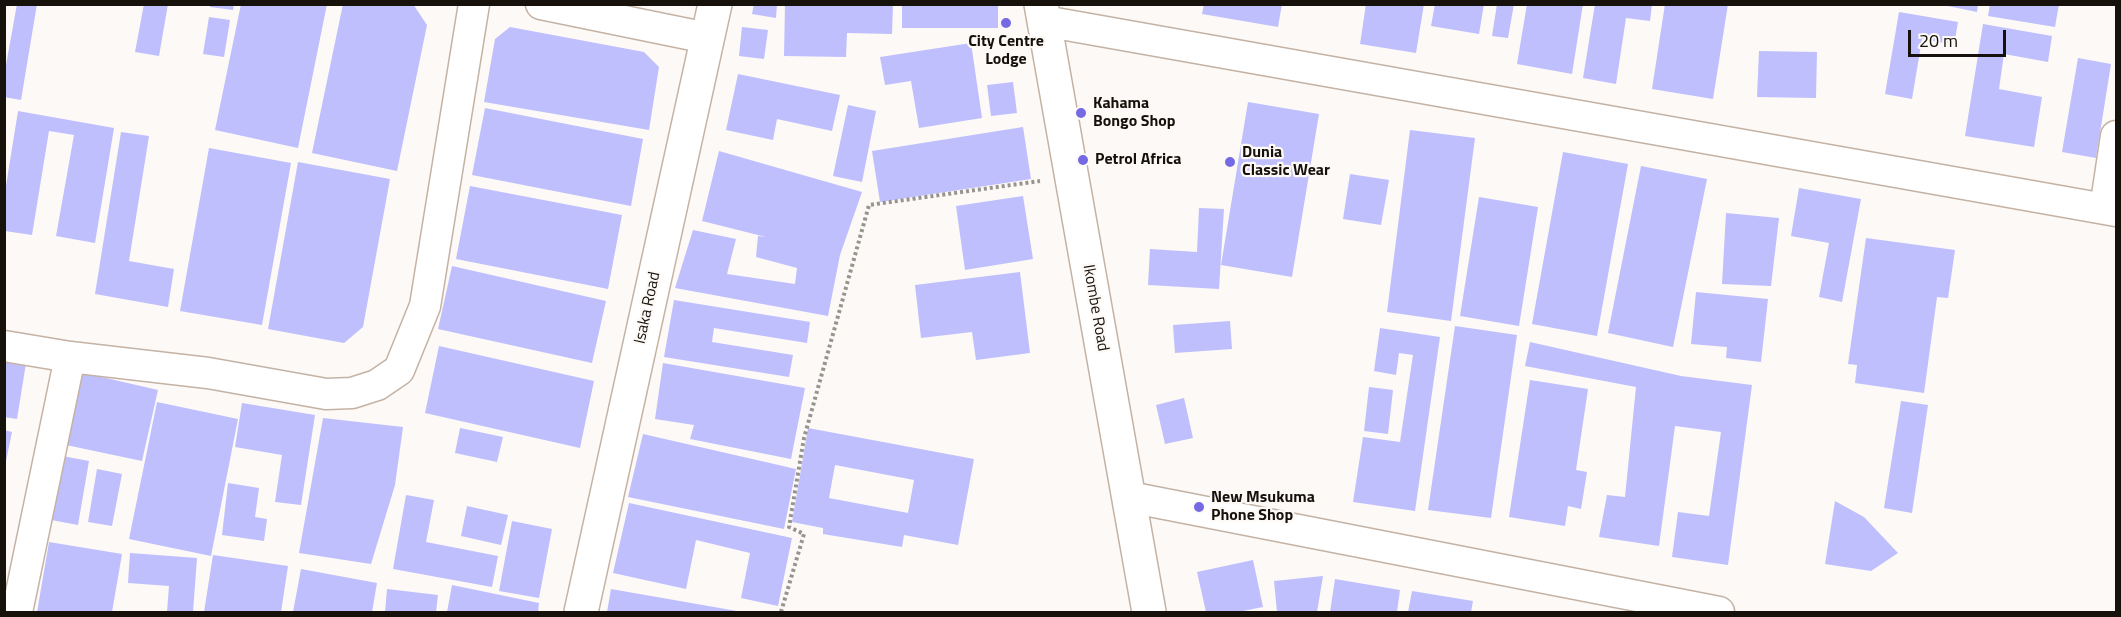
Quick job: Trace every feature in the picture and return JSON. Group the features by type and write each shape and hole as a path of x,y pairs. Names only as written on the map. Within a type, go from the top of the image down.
{"street":[{"path":"4,346 70,357 208,373 326,394 352,393 369,388 399,370 425,306 474,4"},
{"path":"541,4 707,38"},
{"name":"Isaka Road","path":"581,612 715,4"},
{"path":"1043,13 2111,210 2116,136"},
{"name":"Ikombe Road","path":"1043,13 1149,612"},
{"path":"17,612 70,357"},
{"path":"1129,497 1719,612"}],"path":[{"path":"781,612 804,534 789,527 804,438 869,205 1072,176"}],"building":[{"path":"17,4 37,4 21,100 4,97 4,76"},
{"path":"144,4 168,4 159,56 135,52"},
{"path":"210,4 234,4 233,10 210,7"},
{"path":"241,4 327,4 298,148 215,130"},
{"path":"343,4 413,4 427,25 397,171 312,153"},
{"path":"754,4 777,4 776,18 752,14"},
{"path":"785,4 893,4 892,34 847,33 846,57 784,56"},
{"path":"902,4 998,4 998,28 902,28"},
{"path":"1204,4 1282,4 1278,27 1202,14"},
{"path":"1366,4 1424,4 1416,53 1360,44"},
{"path":"1435,4 1484,4 1479,34 1431,26"},
{"path":"1497,4 1514,4 1508,38 1492,36"},
{"path":"1527,4 1583,4 1572,74 1517,64"},
{"path":"1595,4 1652,4 1650,21 1626,18 1616,84 1583,78"},
{"path":"1665,4 1728,4 1713,99 1652,89"},
{"path":"1938,4 1978,4 1977,12"},
{"path":"1990,4 2059,4 2055,27 1988,16"},
{"path":"1899,12 1958,22 1954,45 1922,39 1912,99 1885,94"},
{"path":"209,17 230,20 224,57 203,54"},
{"path":"1983,24 2052,36 2048,62 2004,54 1999,89 2042,97 2034,147 1965,136"},
{"path":"510,27 644,52 659,67 649,130 484,102 495,39"},
{"path":"742,27 768,30 764,59 739,56"},
{"path":"971,43 982,118 919,128 911,81 885,85 880,57"},
{"path":"1759,51 1817,52 1816,98 1757,97"},
{"path":"2078,58 2111,64 2096,158 2062,152"},
{"path":"738,74 840,95 832,131 777,119 773,140 726,130"},
{"path":"1013,82 1017,113 991,116 987,85"},
{"path":"1248,102 1319,114 1292,277 1221,265"},
{"path":"848,105 876,111 862,182 833,176"},
{"path":"485,108 643,139 631,206 472,175"},
{"path":"18,111 114,128 95,243 56,236 74,135 49,131 32,235 5,231 5,192"},
{"path":"1023,127 1031,179 880,202 872,151"},
{"path":"1410,130 1475,138 1451,321 1387,312"},
{"path":"121,132 149,136 129,261 174,269 168,307 95,294"},
{"path":"209,148 291,163 262,325 180,311"},
{"path":"719,151 862,192 840,255 828,316 675,288 693,230 736,239 727,274 795,284 797,268 756,257 758,236 766,237 702,221"},
{"path":"1563,152 1628,164 1597,336 1532,324"},
{"path":"298,162 390,179 363,327 344,343 268,329"},
{"path":"1641,166 1707,179 1673,347 1608,333"},
{"path":"1350,174 1389,180 1381,225 1343,219"},
{"path":"470,186 622,215 608,289 456,259"},
{"path":"1799,188 1861,199 1842,302 1819,297 1829,243 1791,236"},
{"path":"1023,196 1033,259 965,270 956,206"},
{"path":"1479,197 1538,207 1519,326 1460,316"},
{"path":"1199,208 1224,209 1219,289 1148,285 1150,249 1197,252"},
{"path":"1726,213 1779,218 1771,286 1722,284"},
{"path":"1866,238 1955,250 1948,298 1937,297 1924,393 1855,383 1857,365 1848,364"},
{"path":"452,266 606,301 592,363 438,329"},
{"path":"1020,272 1030,353 976,360 972,332 921,338 915,285"},
{"path":"1696,292 1768,299 1761,362 1726,358 1727,347 1691,344"},
{"path":"674,300 810,322 807,343 714,328 712,342 793,355 789,377 664,357"},
{"path":"1230,321 1232,349 1175,353 1173,325"},
{"path":"1455,326 1517,335 1491,518 1428,510"},
{"path":"1380,328 1440,337 1415,511 1353,502 1363,437 1400,442 1413,355 1399,353 1396,375 1374,371"},
{"path":"1530,342 1681,376 1752,385 1728,565 1672,557 1678,512 1709,516 1721,432 1675,426 1659,546 1599,537 1607,495 1625,497 1636,387 1525,366"},
{"path":"439,346 594,381 580,448 425,413"},
{"path":"4,353 27,357 17,419 4,417"},
{"path":"663,363 805,388 791,459 690,439 694,425 655,419"},
{"path":"80,372 158,390 142,461 66,445"},
{"path":"1530,380 1588,389 1576,470 1587,472 1581,509 1568,506 1565,526 1509,517"},
{"path":"1369,387 1393,390 1388,434 1364,431"},
{"path":"1184,398 1193,438 1165,444 1156,405"},
{"path":"1901,401 1928,405 1912,513 1884,508"},
{"path":"157,402 238,419 211,556 129,539"},
{"path":"242,403 315,415 301,505 275,502 282,455 235,447"},
{"path":"323,418 403,427 395,485 371,564 299,553"},
{"path":"460,428 503,437 497,462 455,453"},
{"path":"808,428 974,459 958,545 904,535 902,547 823,534 823,528 792,522","holes":["835,465 914,480 908,513 829,498"]},
{"path":"4,430 12,432 6,461 4,461"},
{"path":"643,434 796,469 784,529 628,497"},
{"path":"57,455 89,461 78,525 46,519"},
{"path":"97,469 122,474 112,526 88,522"},
{"path":"228,483 259,488 255,517 267,519 264,541 222,535"},
{"path":"406,495 434,500 426,542 498,556 492,587 393,569"},
{"path":"1835,501 1864,517 1898,553 1871,571 1825,564"},
{"path":"629,503 792,538 778,606 741,598 750,553 696,540 686,589 613,573"},
{"path":"467,506 508,515 501,545 461,536"},
{"path":"512,521 552,529 539,598 499,591"},
{"path":"49,542 122,554 112,612 37,612"},
{"path":"130,553 197,558 193,612 167,612 169,586 128,583"},
{"path":"213,555 288,566 281,612 204,612"},
{"path":"1253,560 1263,607 1238,612 1206,612 1197,572"},
{"path":"301,569 377,583 372,612 293,612"},
{"path":"1323,576 1317,612 1277,612 1274,581"},
{"path":"1335,579 1400,590 1397,612 1330,612"},
{"path":"452,585 539,603 538,612 447,612"},
{"path":"387,589 438,595 436,612 385,612"},
{"path":"611,589 737,611 737,612 607,612"},
{"path":"1412,591 1473,601 1471,612 1408,612"}],"place":[{"name":"City Centre Lodge","path":"1006,23"},
{"name":"Kahama Bongo Shop","path":"1081,113"},
{"name":"Petrol Africa","path":"1083,160"},
{"name":"Dunia Classic Wear","path":"1230,162"},
{"name":"New Msukuma Phone Shop","path":"1199,507"}]}
